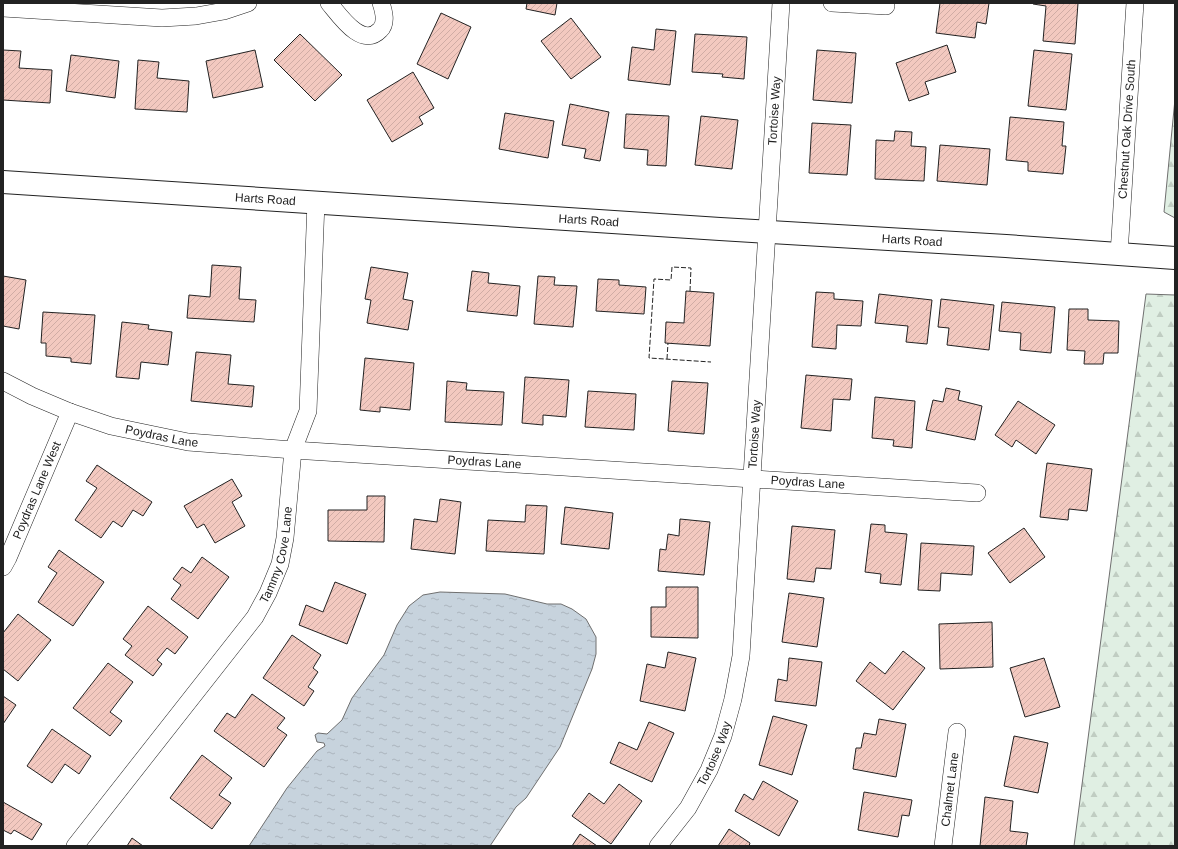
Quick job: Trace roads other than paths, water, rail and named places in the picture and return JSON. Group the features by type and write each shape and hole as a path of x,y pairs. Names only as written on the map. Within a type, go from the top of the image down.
{"street":[{"path":"3,8 162,18 196,16 224,11 248,3"},
{"path":"329,3 353,30 366,36 375,35 383,27 385,15 381,3"},
{"name":"Tortoise Way","path":"658,846 688,808 709,770 723,736 733,699 740,656 768,231 781,3"},
{"path":"832,3 886,6"},
{"name":"Chestnut Oak Drive South","path":"1119,254 1136,3"},
{"name":"Harts Road","path":"3,182 1175,258"},
{"name":"Tammy Cove Lane","path":"75,846 255,617 268,593 280,564 285,538 293,450 308,411 316,202"},
{"name":"Poydras Lane","path":"3,381 32,396 70,412 111,426 188,442 293,450 977,493"},
{"name":"Poydras Lane West","path":"3,567 70,412"},
{"name":"Chalmet Lane","path":"943,846 957,732"}],"water":[{"path":"440,592 505,594 547,604 561,604 572,609 586,619 596,637 596,654 592,669 560,747 526,798 516,807 490,846 249,846 287,788 317,751 325,746 324,743 317,742 315,735 318,733 327,734 342,720 352,698 384,655 397,625 409,606 423,595"}]}
